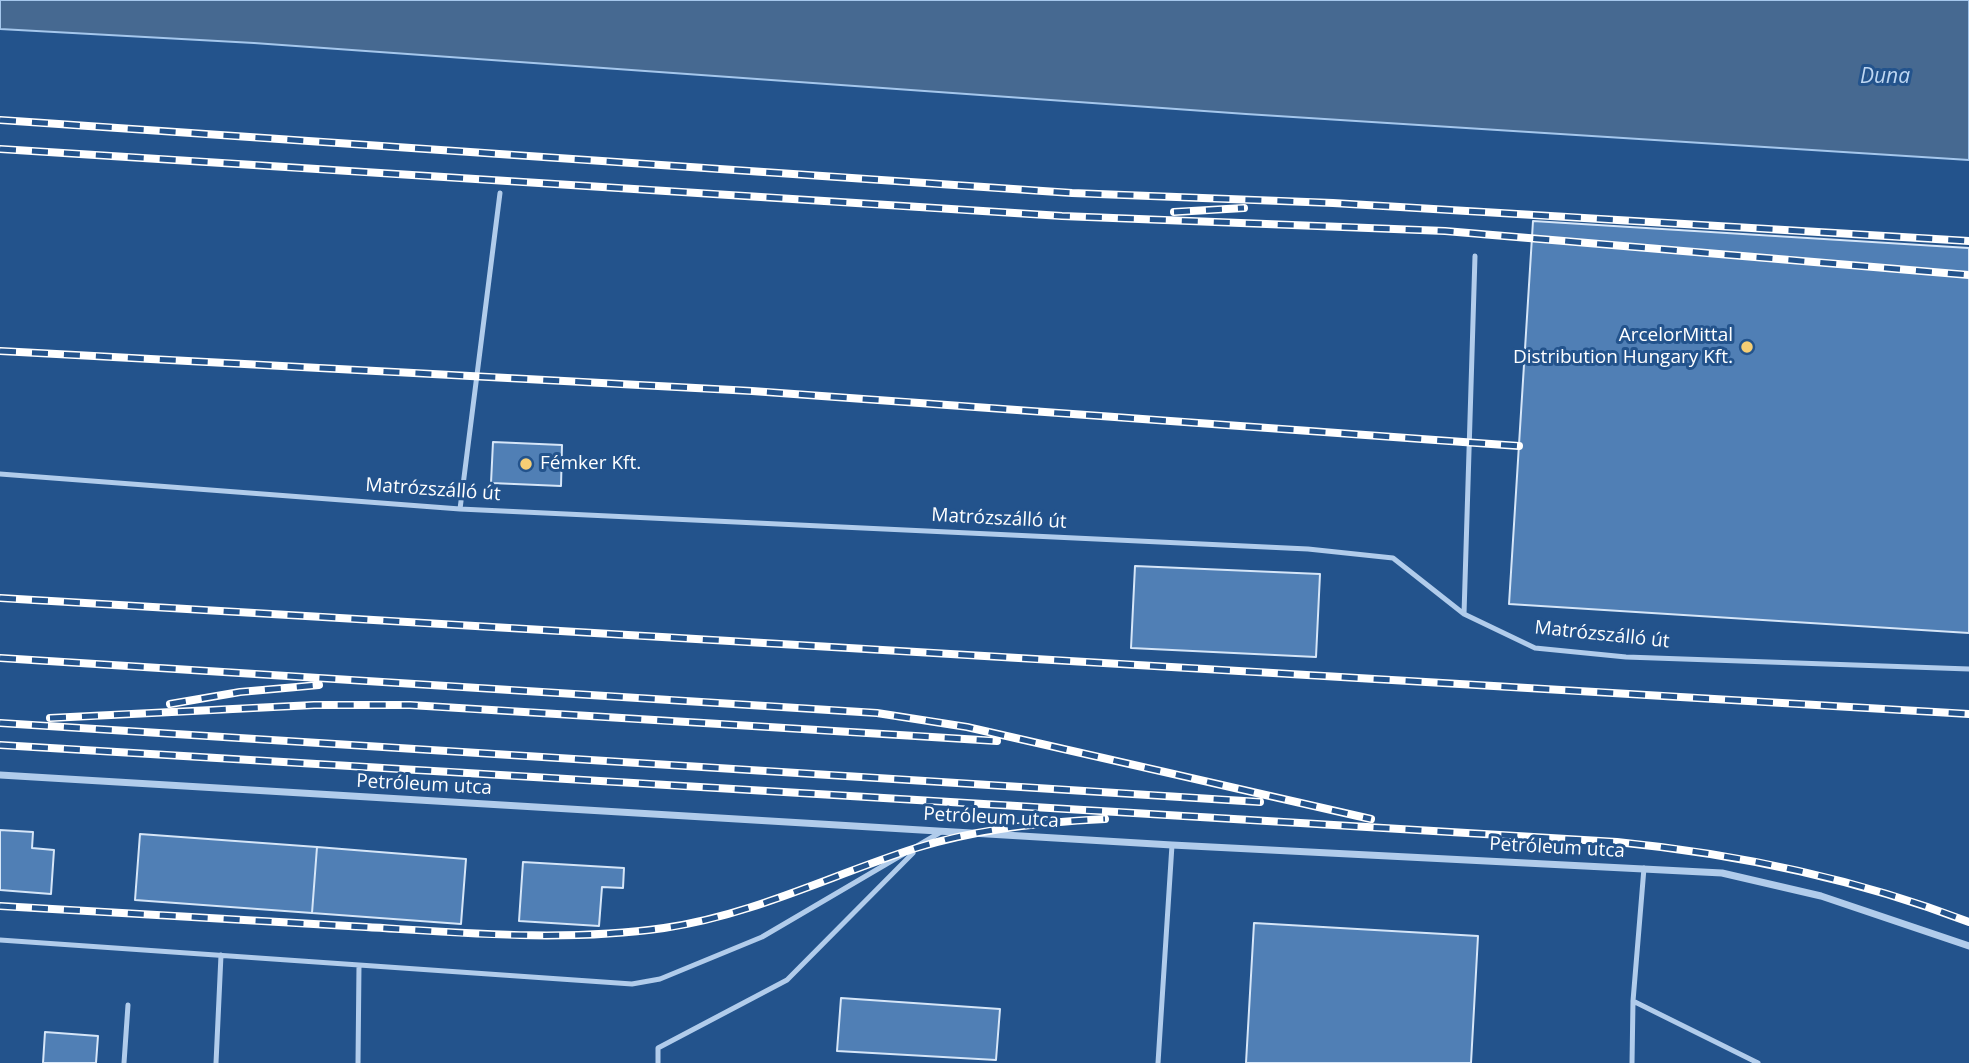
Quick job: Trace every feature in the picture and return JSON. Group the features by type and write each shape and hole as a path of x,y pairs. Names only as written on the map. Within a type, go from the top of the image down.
{"street":[{"name":"Petróleum utca","path":"0,775 1172,845 1722,873 1821,896 1969,946"}],"lane":[{"path":"460,509 500,193"},
{"path":"1464,614 1475,257"},
{"name":"Matrózszálló út","path":"0,474 460,509 1308,549 1393,558 1464,614 1535,648 1626,657 1969,669"},
{"path":"0,940 632,984 660,979 762,937 920,847 942,831"},
{"path":"1158,1063 1172,845"},
{"path":"658,1063 658,1048 787,980 920,847"},
{"path":"1632,1063 1633,1001 1644,868"},
{"path":"216,1063 221,955"},
{"path":"358,1063 359,965"},
{"path":"1633,1001 1758,1063"},
{"path":"124,1063 128,1006"}],"water":[{"name":"Duna","path":"0,0 1969,0 1969,160 1246,114 254,43 0,29"}],"building":[{"name":"ArcelorMittal Distribution Hungary Kft.","path":"1533,221 1969,248 1969,633 1509,604"},
{"name":"Fémker Kft.","path":"493,442 562,445 561,486 491,483"},
{"path":"1135,566 1320,574 1316,657 1131,648"},
{"path":"0,830 33,832 32,848 54,850 51,894 0,890"},
{"path":"140,834 317,847 312,913 135,900"},
{"path":"317,847 466,859 461,924 312,913"},
{"path":"523,862 624,868 623,888 602,887 599,926 519,921"},
{"path":"1254,923 1478,936 1471,1063 1246,1063"},
{"path":"841,998 1000,1009 996,1060 837,1051"},
{"path":"45,1032 98,1036 96,1063 43,1063"}],"railway":[{"path":"0,120 1072,193 1333,203 1969,241"},
{"path":"0,149 1062,216 1445,231 1969,275"},
{"path":"1174,212 1244,208"},
{"path":"0,351 752,391 1519,446"},
{"path":"0,598 1969,714"},
{"path":"0,658 877,713 967,727 1371,819"},
{"path":"170,704 240,692 319,685"},
{"path":"50,718 314,705 410,705 997,741"},
{"path":"0,723 1260,802"},
{"path":"0,745 1617,842 1707,853 1795,870 1926,906 1969,922"},
{"path":"0,906 478,934 590,935 664,928 729,914 939,841 1034,824 1105,819"}],"place":[{"name":"ArcelorMittal Distribution Hungary Kft.","path":"1747,347"},
{"name":"Fémker Kft.","path":"526,464"}]}
